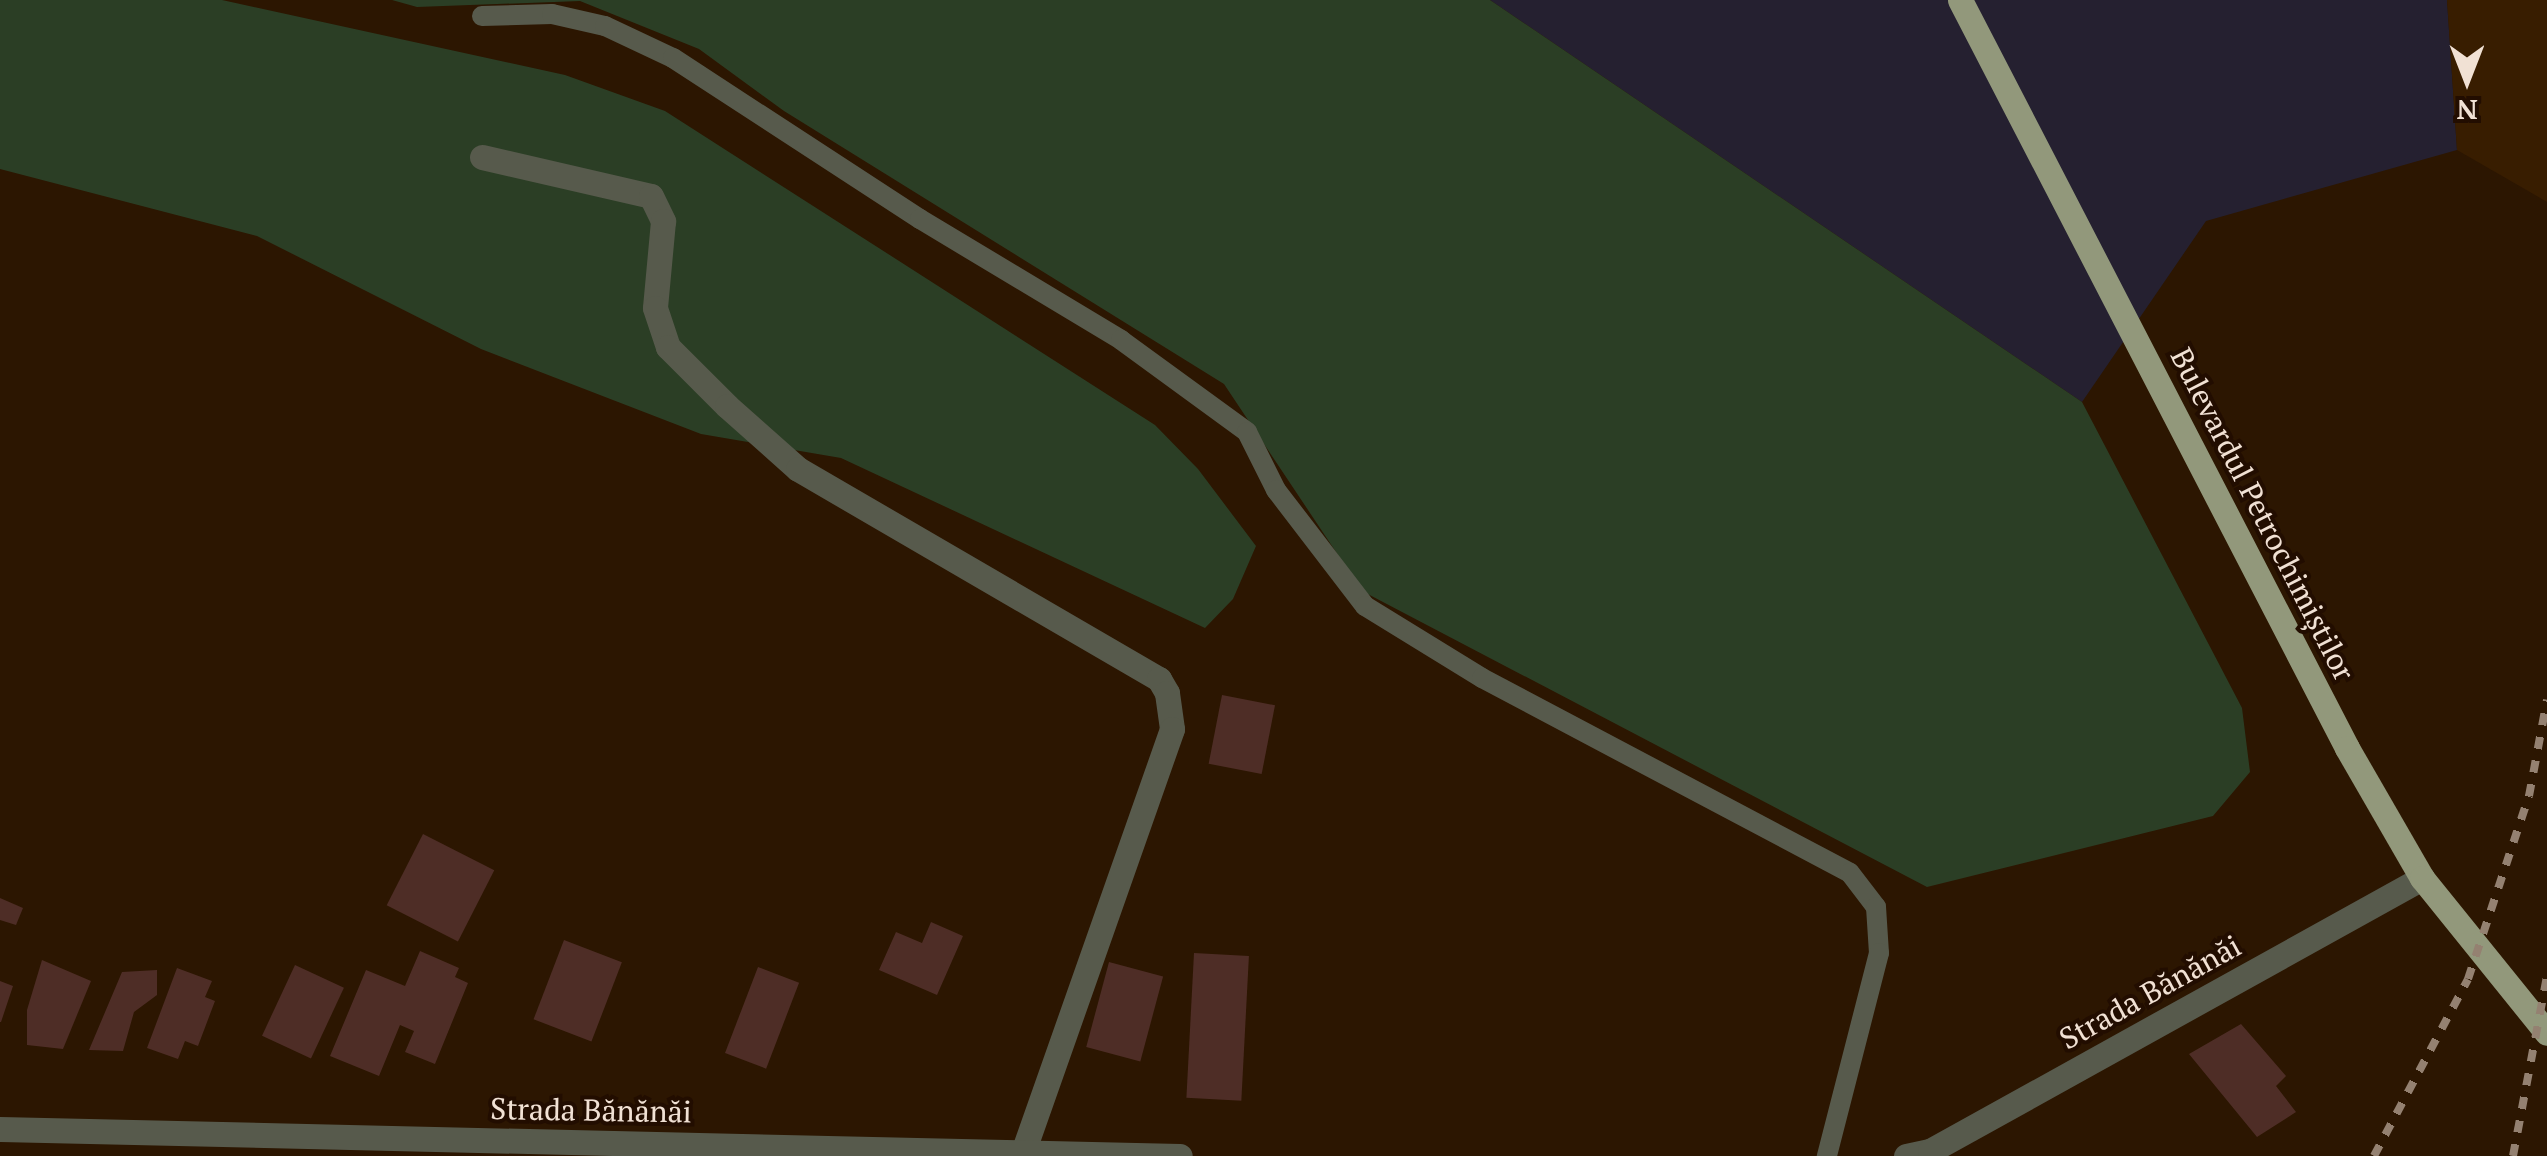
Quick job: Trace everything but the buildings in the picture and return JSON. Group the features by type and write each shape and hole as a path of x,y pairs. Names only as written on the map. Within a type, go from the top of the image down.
{"main road":[{"name":"Bulevardul Petrochimiștilor","path":"1960,0 2347,748 2422,878 2547,1033"}],"street":[{"path":"482,157 651,196 664,221 655,308 668,348 727,406 798,469 1159,678 1167,692 1172,729 1023,1152"},
{"name":"Strada Bănănăi","path":"1906,1156 1930,1150 2422,878"},
{"name":"Strada Bănănăi","path":"0,1130 1180,1156"}],"lane":[{"path":"482,16 552,14 605,26 673,58 920,219 1121,340 1247,432 1276,490 1366,606 1482,678 1850,873 1876,907 1879,953 1827,1156"}],"shaded area":[{"path":"1490,0 2447,0 2457,150 2206,221 2082,402"},
{"path":"2447,0 2547,0 2547,202 2457,150"}],"green space":[{"path":"0,0 222,0 565,75 665,111 1155,425 1198,469 1256,546 1233,599 1205,628 841,458 701,434 481,349 257,236 0,169"},
{"path":"392,0 1490,0 2082,402 2242,708 2250,772 2213,816 1927,887 1362,591 1224,384 784,111 699,49 580,1 417,7"}],"railway":[{"path":"2374,1156 2468,979 2529,796 2547,700"},
{"path":"2513,1156 2547,976"}]}
